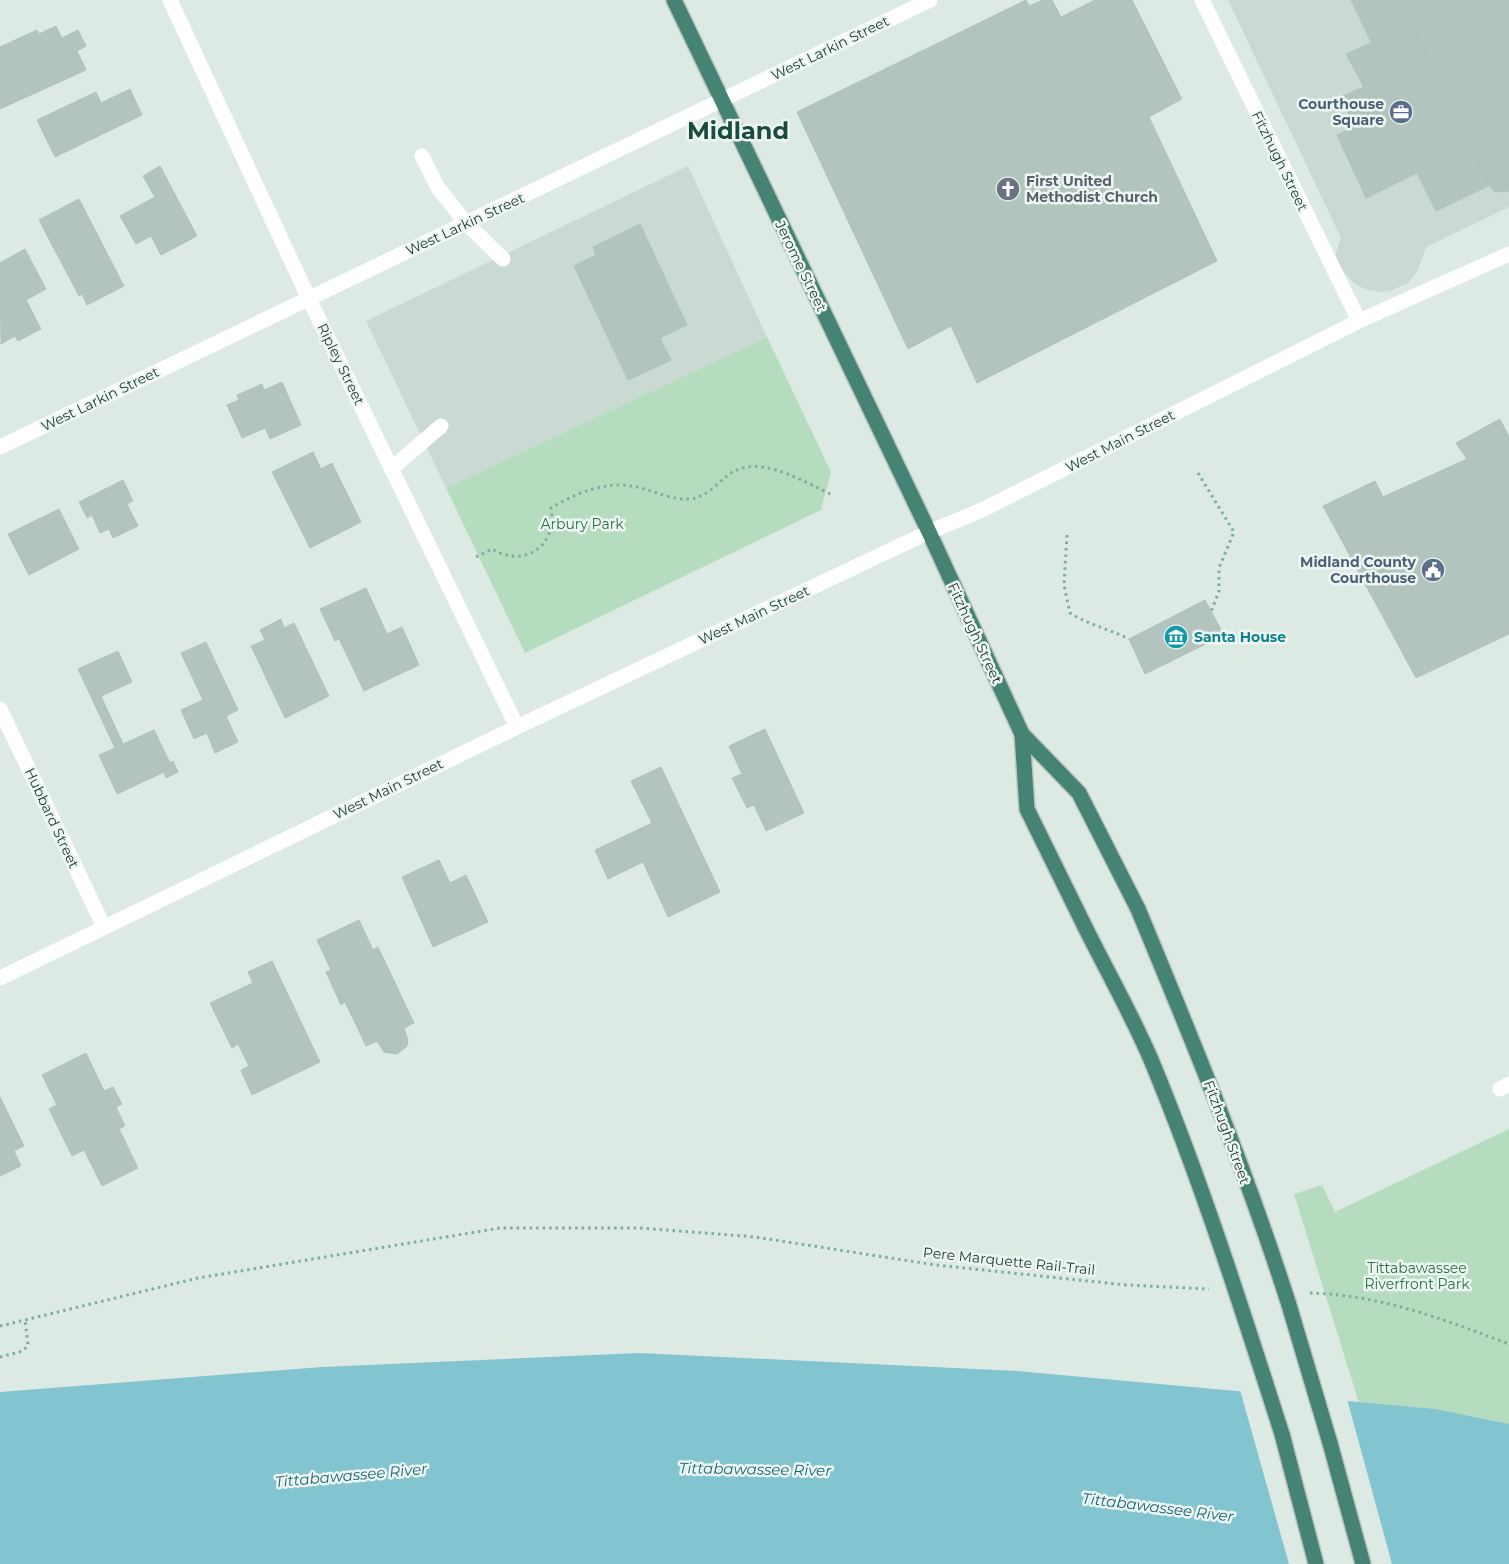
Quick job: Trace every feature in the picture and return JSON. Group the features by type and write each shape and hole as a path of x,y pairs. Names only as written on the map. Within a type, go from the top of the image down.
{"highway":[{"name":"Jerome Street","path":"674,0 929,532"},
{"name":"Fitzhugh Street","path":"929,532 1022,734 1080,793 1138,909 1194,1044 1242,1171 1289,1305 1363,1564"},
{"name":"Fitzhugh Street","path":"1022,734 1026,809 1151,1060 1187,1151 1282,1434 1316,1564"}],"street":[{"name":"Ripley Street","path":"170,0 309,299 516,727"},
{"name":"West Larkin Street","path":"0,447 930,0"},
{"name":"Fitzhugh Street","path":"1202,0 1359,321"},
{"path":"422,156 438,188 467,224 503,259"},
{"name":"West Main Street","path":"0,978 516,727 929,532 982,510 1359,321 1509,254"},
{"path":"391,469 440,426"},
{"name":"Hubbard Street","path":"0,709 104,927"}],"path":[{"path":"476,557 492,549 502,555 516,556 529,554 542,546 550,534 553,520 551,508 567,498 598,488 616,485 638,487 674,498 690,499 705,494 735,469 750,466 774,470 832,495"},
{"path":"1198,473 1234,532 1219,568 1219,591 1211,612"},
{"path":"1067,535 1064,586 1070,613 1086,624 1109,629 1129,639"},
{"name":"Pere Marquette Rail-Trail","path":"0,1326 198,1278 500,1228 641,1228 745,1236 936,1266 1126,1285 1211,1289"},
{"path":"1306,1292 1366,1297 1402,1306 1509,1344"},
{"path":"0,1357 23,1351 28,1344 25,1320"}],"shaded area":[{"path":"1228,0 1509,0 1509,207 1426,247 1418,270 1408,283 1390,291 1380,292 1367,290 1355,284 1342,270 1335,256 1341,238"},
{"path":"688,166 767,337 446,488 366,321"}],"green space":[{"name":"Arbury Park","path":"767,337 831,472 821,510 525,653 446,488"},
{"name":"Tittabawassee Riverfront Park","path":"1509,1129 1509,1424 1436,1409 1359,1403 1294,1194 1322,1185 1335,1212"}],"water":[{"name":"Tittabawassee River","path":"639,1353 1017,1371 1436,1409 1509,1424 1509,1564 0,1564 0,1392 322,1367"}],"pier":[{"path":"1240,1390 1347,1399 1392,1564 1289,1564"}],"building":[{"name":"First United Methodist Church","path":"1026,0 1029,6 1043,0 1052,0 1061,17 1095,0 1132,0 1182,99 1149,117 1217,261 977,383 951,326 908,349 797,112"},
{"path":"1351,0 1509,0 1509,191 1495,192 1490,185 1411,25 1371,42"},
{"name":"Courthouse Square","path":"1411,25 1490,185 1436,211 1417,173 1366,198 1337,135 1355,126 1340,97 1364,87 1346,54"},
{"path":"56,26 62,38 78,30 86,46 77,51 86,70 0,109 0,47 37,30 39,34"},
{"path":"130,89 142,115 55,157 37,120 96,92 101,103"},
{"path":"160,166 197,236 161,255 151,236 136,244 120,216 155,197 143,176"},
{"path":"79,199 124,286 87,305 82,294 79,296 39,220"},
{"path":"640,224 687,325 660,338 671,360 628,380 574,266 596,255 593,247"},
{"path":"25,249 46,289 26,300 41,329 18,341 15,336 1,344 0,263"},
{"path":"282,382 301,425 270,439 265,428 242,438 227,405 239,400 237,395 262,384 264,390"},
{"name":"Midland County Courthouse","path":"1500,419 1509,437 1509,634 1416,678 1323,506 1375,481 1383,497 1467,459 1456,443"},
{"path":"313,452 321,469 332,463 361,522 310,548 272,472"},
{"path":"123,480 133,501 127,504 138,526 113,538 109,529 100,533 92,515 87,518 79,502"},
{"path":"59,509 79,549 29,575 8,534"},
{"path":"366,588 387,634 402,627 419,665 364,691 339,639 335,641 320,609"},
{"name":"Santa House","path":"1205,600 1224,635 1145,674 1129,639"},
{"path":"281,619 284,628 294,623 329,696 285,718 251,646 265,640 260,630"},
{"path":"206,642 238,710 226,716 238,742 215,753 207,733 194,739 181,710 203,700 181,653"},
{"path":"118,651 132,682 101,696 123,744 154,730 170,763 173,761 178,772 166,778 164,772 117,794 99,755 115,748 78,669"},
{"path":"765,729 804,813 766,831 754,805 747,808 732,778 742,774 729,746"},
{"path":"661,767 720,892 668,917 643,862 608,879 595,850 652,823 631,781"},
{"path":"439,860 450,883 466,875 488,922 433,947 402,877"},
{"path":"359,920 373,950 378,947 414,1023 404,1028 408,1040 407,1046 397,1054 384,1052 377,1041 366,1046 345,1002 341,1005 326,972 331,970 317,940"},
{"path":"272,961 320,1062 252,1095 241,1070 249,1066 238,1044 232,1048 210,1003 253,983 248,972"},
{"path":"86,1053 104,1091 113,1087 122,1104 116,1107 125,1126 119,1129 138,1168 102,1186 84,1150 72,1156 49,1109 57,1105 42,1075"},
{"path":"0,1097 24,1146 14,1151 21,1166 0,1176"}],"place":[{"name":"Courthouse Square","path":"1401,112"},
{"name":"First United Methodist Church","path":"1008,189"},
{"name":"Midland County Courthouse","path":"1433,570"},
{"name":"Santa House","path":"1176,637"}],"district":[{"name":"Midland","path":"738,130"}]}
